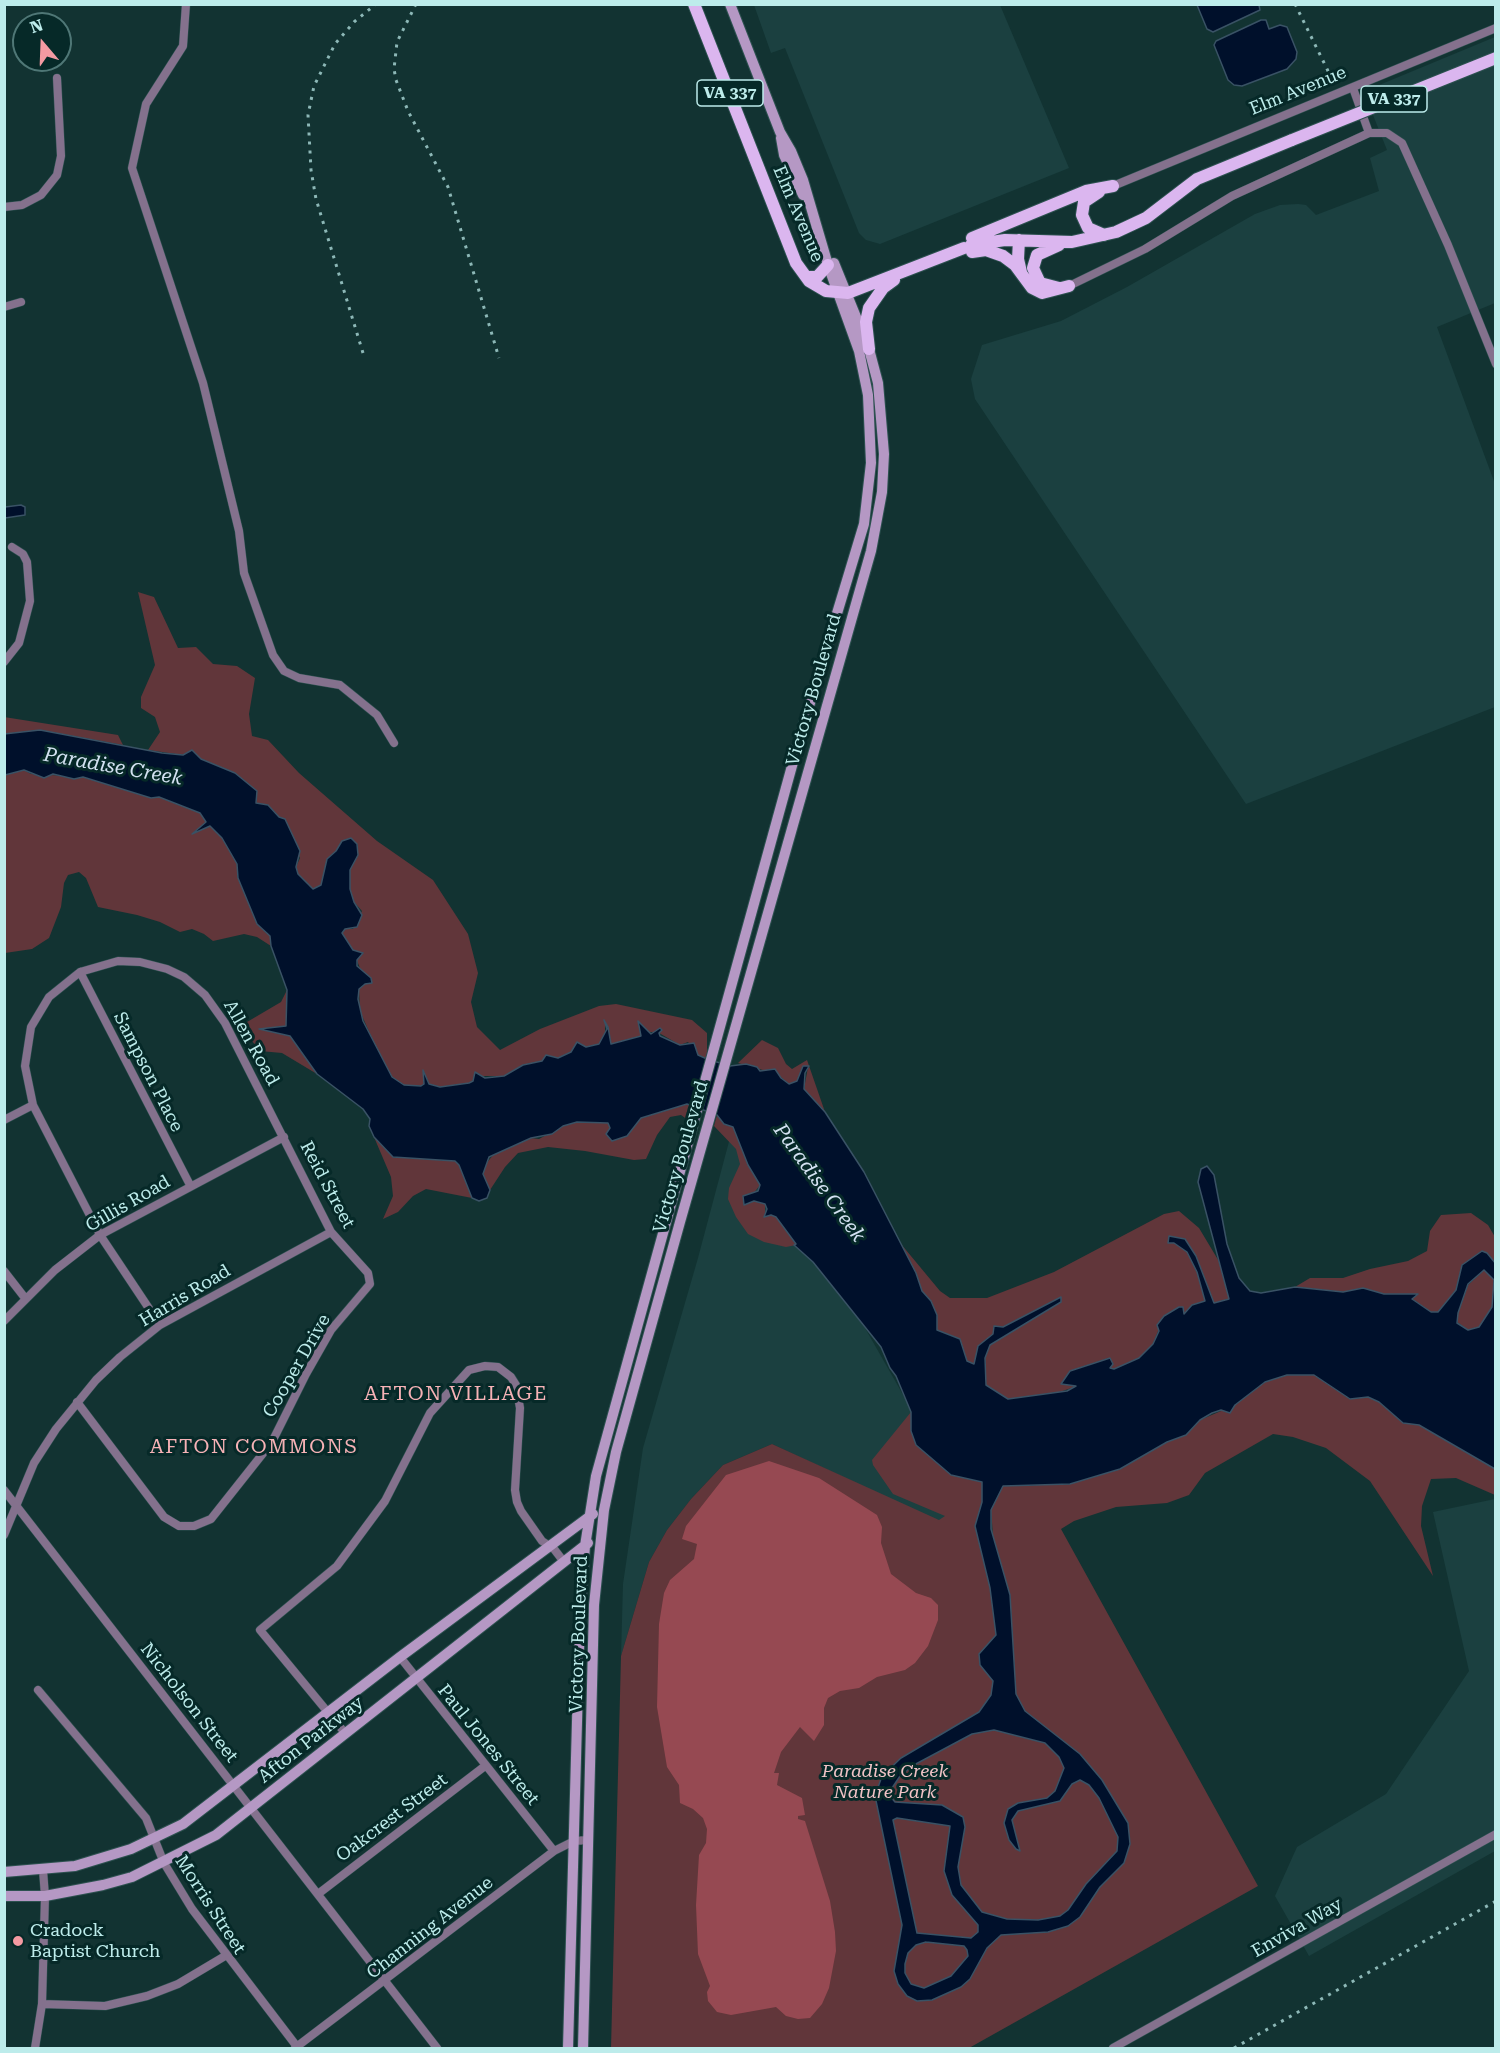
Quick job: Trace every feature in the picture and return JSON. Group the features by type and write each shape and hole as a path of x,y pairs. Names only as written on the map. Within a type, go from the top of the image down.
{"main road":[{"name":"Elm Avenue","path":"694,4 796,263 806,277 820,289 843,293"},
{"path":"730,4 780,132 803,180 808,202 843,293"},
{"name":"VA 337","path":"968,247 993,240 1072,242 1112,233 1146,218 1197,179 1496,58"},
{"path":"1112,233 1096,234 1088,228 1082,210 1087,199 1113,186"},
{"path":"926,263 968,247 1086,191 1113,186"},
{"path":"1019,240 1018,259 1022,273"},
{"path":"1070,286 1055,288 1045,285 1037,280 1033,268 1036,258 1042,251 1072,242"},
{"path":"843,293 968,247 997,253 1011,261 1032,288 1042,293 1070,286"},
{"path":"826,250 828,265 843,293"},
{"path":"806,277 820,275 828,265"},
{"path":"869,349 866,322 871,303 883,288 907,271"},
{"name":"Victory Boulevard","path":"583,2049 594,1605 604,1509 619,1441 871,551 883,473 880,398 869,349 843,293"},
{"name":"Victory Boulevard","path":"568,2049 580,1612 585,1546 604,1442 717,1043 803,726 864,524 870,472 871,437 866,379 843,293"},
{"path":"870,472 883,473"},
{"name":"Afton Parkway","path":"4,1872 75,1866 108,1857 155,1839 183,1824 235,1787 400,1657 547,1546 590,1515 604,1509"},
{"name":"Afton Parkway","path":"4,1896 45,1896 103,1886 164,1863 216,1835 585,1546 601,1530"}],"street":[{"path":"186,4 183,46 146,104 132,168 203,383 239,531 244,573 273,655 284,670 299,678 340,685 377,715 394,743"},
{"name":"Elm Avenue","path":"1113,186 1496,28"},
{"path":"4,207 22,205 41,195 57,175 61,156 57,78"},
{"path":"1353,88 1369,133"},
{"path":"1070,286 1145,249 1232,196 1369,133 1387,134 1402,143 1448,245 1496,364"},
{"path":"4,307 21,302"},
{"path":"4,662 19,643 30,601 27,562 23,554 12,547"},
{"name":"Allen Road","path":"160,1325 100,1235 33,1105 25,1066 31,1027 49,997 80,972 118,961 140,962 167,969 194,984 225,1023 284,1137"},
{"name":"Sampson Place","path":"80,972 190,1185"},
{"path":"4,1120 33,1105"},
{"name":"Gillis Road","path":"4,1321 56,1270 100,1235 190,1185 284,1137"},
{"name":"Reid Street","path":"284,1137 331,1232 368,1273 370,1284 354,1304"},
{"name":"Harris Road","path":"4,1535 34,1463 77,1402 120,1357 160,1325 331,1232"},
{"path":"4,1271 25,1298"},
{"name":"Cooper Drive","path":"77,1402 164,1517 179,1526 194,1526 211,1518 272,1442 331,1330 354,1304"},
{"path":"345,1733 260,1630 337,1566 386,1501 430,1413 469,1370 485,1366 498,1367 511,1377 516,1386 520,1408 515,1490 521,1511 547,1546 554,1549 564,1562"},
{"name":"Nicholson Street","path":"4,1490 437,2049"},
{"name":"Paul Jones Street","path":"400,1657 554,1851"},
{"name":"Morris Street","path":"38,1690 146,1818 164,1863 225,1956 296,2048"},
{"name":"Oakcrest Street","path":"318,1894 485,1766"},
{"name":"Enviva Way","path":"1113,2049 1496,1834"},
{"name":"Channing Avenue","path":"296,2048 554,1851 574,1841 588,1840"},
{"path":"35,2049 42,2004 45,1896 42,1870"},
{"path":"42,2004 105,2006 147,1996 178,1984 225,1956"}],"shaded area":[{"path":"754,5 1000,5 1069,168 880,244 866,240 859,233 785,48 771,53"},
{"path":"1495,37 1495,303 1437,327 1495,484 1495,707 1246,804 975,399 971,379 982,345 1061,321 1127,287 1255,214 1280,205 1298,204 1306,205 1316,215 1379,191 1370,158 1387,150 1365,95 1372,88"},
{"path":"735,1119 760,1144 906,1400 1022,1543 931,1518 772,1444 723,1465 691,1499 667,1530 649,1562 621,1656 623,1584 643,1448 698,1258"},
{"path":"769,1461 819,1478 877,1515 882,1527 881,1543 891,1574 916,1593 931,1598 938,1605 938,1620 928,1646 915,1663 905,1670 877,1677 859,1688 840,1691 828,1698 824,1708 824,1725 814,1741 800,1727 781,1752 774,1773 779,1773 777,1785 802,1798 805,1815 798,1816 798,1819 805,1821 830,1901 835,1932 836,1951 829,1988 822,2004 810,2018 798,2019 786,2016 776,2007 731,2015 717,2012 708,2001 707,1992 710,1986 698,1954 696,1905 699,1855 706,1843 707,1829 703,1818 693,1809 680,1803 679,1785 667,1767 657,1707 659,1624 664,1593 670,1580 694,1559 697,1544 682,1539 686,1526 726,1475"},
{"path":"1495,1499 1495,1851 1309,1956 1275,1896 1297,1847 1386,1794 1469,1671 1433,1512"}],"green space":[{"path":"138,592 154,597 178,648 196,647 213,664 237,666 255,678 249,714 252,736 268,740 299,773 377,841 433,880 468,934 478,973 471,1002 477,1027 500,1050 540,1029 599,1006 616,1004 692,1020 707,1033 707,1059 698,1055 688,1042 680,1045 659,1033 642,1031 641,1036 611,1044 608,1027 605,1024 605,1037 599,1044 586,1047 577,1044 571,1052 558,1058 523,1065 504,1076 479,1076 469,1083 440,1087 429,1084 424,1072 424,1084 421,1086 404,1085 392,1077 381,1059 360,1011 359,989 365,984 372,983 371,978 361,971 353,950 342,933 345,929 353,929 362,911 354,902 350,889 350,870 358,855 357,844 342,841 327,859 321,885 313,889 298,874 296,867 300,858 279,817 268,805 255,803 235,773 201,759 192,750 183,755 148,750 160,732 155,717 141,708 141,697 155,665"},
{"path":"4,717 118,735 123,745 40,730 5,734"},
{"path":"24,770 31,774 69,776 74,779 83,777 151,798 159,797 200,813 206,822 194,832 210,826 222,838 237,864 238,878 257,924 270,936 271,946 257,937 244,934 213,941 192,929 180,932 160,922 98,907 86,878 79,872 68,875 64,883 61,907 49,938 32,949 5,953 4,775"},
{"path":"287,990 286,1026 260,1029 290,1036 317,1074 282,1053 260,1051 244,1031 247,1022 281,1002"},
{"path":"762,1040 778,1048 786,1064 792,1069 807,1060 825,1112 804,1089 808,1067 803,1067 797,1081 789,1084 777,1074 738,1063"},
{"path":"687,1104 692,1107 688,1120 681,1115 670,1117 657,1135 646,1159 634,1160 548,1147 518,1153 505,1167 490,1190 484,1181 484,1166 494,1154 531,1138 539,1139 563,1126 577,1122 608,1123 610,1128 627,1136 641,1118"},
{"path":"717,1115 724,1124 733,1127 748,1165 760,1185 745,1204 754,1201 765,1204 765,1217 771,1215 776,1217 796,1245 786,1247 764,1242 748,1234 736,1217 728,1199 729,1188 740,1164 736,1149 714,1126"},
{"path":"374,1137 393,1157 455,1161 459,1165 472,1198 426,1189 413,1196 398,1212 383,1219 393,1196 391,1177"},
{"path":"1179,1211 1199,1228 1220,1263 1229,1299 1214,1303 1196,1256 1185,1239 1169,1237 1187,1252 1197,1272 1205,1301 1183,1315 1182,1311 1164,1316 1153,1344 1139,1358 1114,1369 1109,1369 1109,1358 1070,1371 1072,1384 1077,1386 1051,1395 1008,1399 992,1391 986,1385 985,1358 990,1345 1061,1302 1060,1298 1003,1327 994,1326 993,1334 978,1346 974,1364 967,1361 960,1339 937,1330 937,1315 931,1301 922,1291 901,1244 940,1291 950,1298 987,1298 1054,1272 1164,1214"},
{"path":"1471,1213 1488,1225 1495,1237 1495,1264 1494,1260 1462,1265 1456,1290 1438,1312 1431,1312 1412,1299 1417,1294 1384,1294 1363,1288 1343,1292 1295,1287 1310,1278 1343,1278 1370,1269 1408,1261 1427,1251 1430,1231 1441,1215"},
{"path":"1484,1270 1494,1280 1492,1307 1479,1327 1468,1330 1457,1322 1458,1313 1468,1285"},
{"name":"Paradise Creek Nature Park","path":"1287,1375 1314,1375 1350,1399 1368,1397 1379,1402 1403,1423 1419,1425 1495,1469 1495,1495 1456,1478 1431,1479 1422,1506 1421,1526 1433,1576 1370,1481 1326,1448 1293,1437 1273,1434 1205,1473 1189,1495 1167,1503 1116,1507 1074,1521 1061,1529 1258,1886 969,2048 611,2048 621,1656 649,1562 667,1530 691,1499 723,1465 772,1444 939,1520 945,1516 893,1494 873,1465 872,1460 911,1412 911,1431 951,1475 982,1482 982,1502 977,1521 993,1534 991,1510 1003,1486 1070,1484 1120,1469 1167,1442 1186,1435 1200,1420 1235,1405 1265,1382"}],"water":[{"path":"1197,5 1259,5 1260,10 1213,32 1207,29"},
{"path":"1261,20 1266,20 1269,29 1280,25 1287,27 1297,52 1296,59 1287,69 1242,86 1234,85 1228,80 1214,45 1216,41"},
{"path":"21,505 25,507 25,515 5,518 5,507"},
{"name":"Paradise Creek","path":"40,730 162,753 183,755 192,750 201,759 235,773 257,791 256,803 268,805 279,817 285,819 300,851 296,867 298,874 313,889 321,885 327,859 342,841 351,838 357,844 358,855 350,870 350,889 354,902 362,915 357,927 345,929 342,933 353,950 363,953 357,960 357,966 371,978 372,983 365,984 359,989 358,999 363,1021 392,1077 404,1085 421,1086 424,1084 423,1070 429,1084 440,1087 469,1083 473,1081 475,1072 485,1078 504,1076 523,1065 542,1061 546,1055 558,1058 571,1052 577,1042 586,1047 599,1044 607,1029 604,1020 608,1027 611,1044 641,1036 638,1021 651,1034 660,1028 662,1030 659,1033 660,1036 680,1045 694,1043 698,1055 707,1059 730,1066 746,1064 757,1067 760,1071 775,1069 789,1084 797,1081 803,1066 809,1066 805,1073 804,1089 825,1112 864,1172 916,1273 922,1291 931,1301 937,1315 937,1330 960,1339 967,1361 974,1364 978,1346 993,1334 994,1326 1003,1327 1061,1297 1061,1302 990,1345 985,1358 986,1385 1008,1399 1067,1391 1076,1386 1061,1384 1070,1371 1110,1358 1113,1364 1110,1368 1114,1369 1139,1358 1153,1344 1159,1331 1157,1325 1164,1316 1179,1307 1183,1307 1184,1314 1192,1305 1205,1301 1197,1272 1187,1252 1174,1243 1168,1243 1169,1236 1185,1239 1196,1256 1214,1303 1229,1299 1198,1182 1201,1169 1207,1166 1214,1175 1227,1244 1239,1278 1250,1291 1261,1293 1295,1287 1343,1292 1363,1288 1384,1294 1418,1294 1412,1299 1431,1312 1438,1312 1456,1290 1462,1265 1482,1251 1487,1253 1496,1264 1495,1469 1419,1425 1403,1423 1379,1402 1368,1397 1350,1399 1314,1375 1287,1375 1265,1382 1235,1405 1230,1413 1221,1410 1212,1413 1200,1420 1186,1435 1167,1442 1120,1469 1070,1484 1003,1486 991,1510 991,1529 1010,1595 1016,1694 1025,1711 1080,1754 1102,1780 1128,1823 1130,1844 1124,1863 1100,1887 1080,1917 1068,1926 1048,1932 1001,1935 987,1948 970,1979 961,1987 932,2000 917,2001 907,1996 898,1984 894,1971 902,1925 875,1796 882,1776 901,1758 979,1712 991,1695 993,1681 980,1665 979,1654 996,1635 990,1588 975,1526 982,1502 982,1482 951,1475 916,1445 911,1431 911,1412 881,1347 813,1262 794,1245 796,1244 776,1217 771,1215 764,1217 767,1209 765,1204 754,1201 744,1205 743,1196 758,1191 760,1185 748,1165 733,1127 724,1124 717,1115 687,1104 641,1118 627,1136 612,1141 606,1134 610,1128 608,1123 577,1122 563,1126 552,1134 531,1138 489,1157 483,1174 490,1190 487,1198 479,1201 472,1198 459,1165 455,1161 393,1157 374,1137 369,1126 370,1119 363,1109 317,1074 290,1036 259,1029 286,1026 287,990 271,946 270,936 257,924 238,878 237,864 222,838 210,826 192,834 206,822 200,813 159,797 151,798 83,777 74,779 53,774 44,778 24,770 5,775 4,734","holes":["1484,1270 1494,1280 1492,1307 1479,1327 1468,1330 1457,1323 1468,1284","994,1730 1045,1743 1059,1757 1064,1768 1055,1791 1047,1798 1018,1803 1008,1809 1004,1823 1009,1840 1016,1849 1020,1851 1012,1820 1018,1811 1060,1801 1072,1784 1080,1780 1089,1785 1099,1798 1118,1837 1117,1851 1086,1884 1068,1910 1060,1916 1038,1920 1007,1919 982,1912 961,1885 958,1867 965,1827 963,1817 942,1805 895,1802 890,1796 900,1776 914,1765 972,1734","897,1818 950,1826 944,1871 952,1895 978,1925 978,1932 971,1938 917,1933 893,1820","926,1942 964,1946 968,1956 951,1976 924,1988 911,1984 905,1973 908,1953 916,1945"]}],"railway":[{"path":"363,353 316,199 311,170 308,115 314,86 335,44 354,22 376,4"},
{"path":"416,4 397,42 394,69 396,80 408,111 448,187 499,358"},
{"path":"1295,4 1331,77"},
{"path":"1234,2048 1496,1901"}],"place":[{"name":"Cradock Baptist Church","path":"18,1941"}],"district":[{"name":"AFTON VILLAGE","path":"456,1394"},
{"name":"AFTON COMMONS","path":"254,1447"}]}
